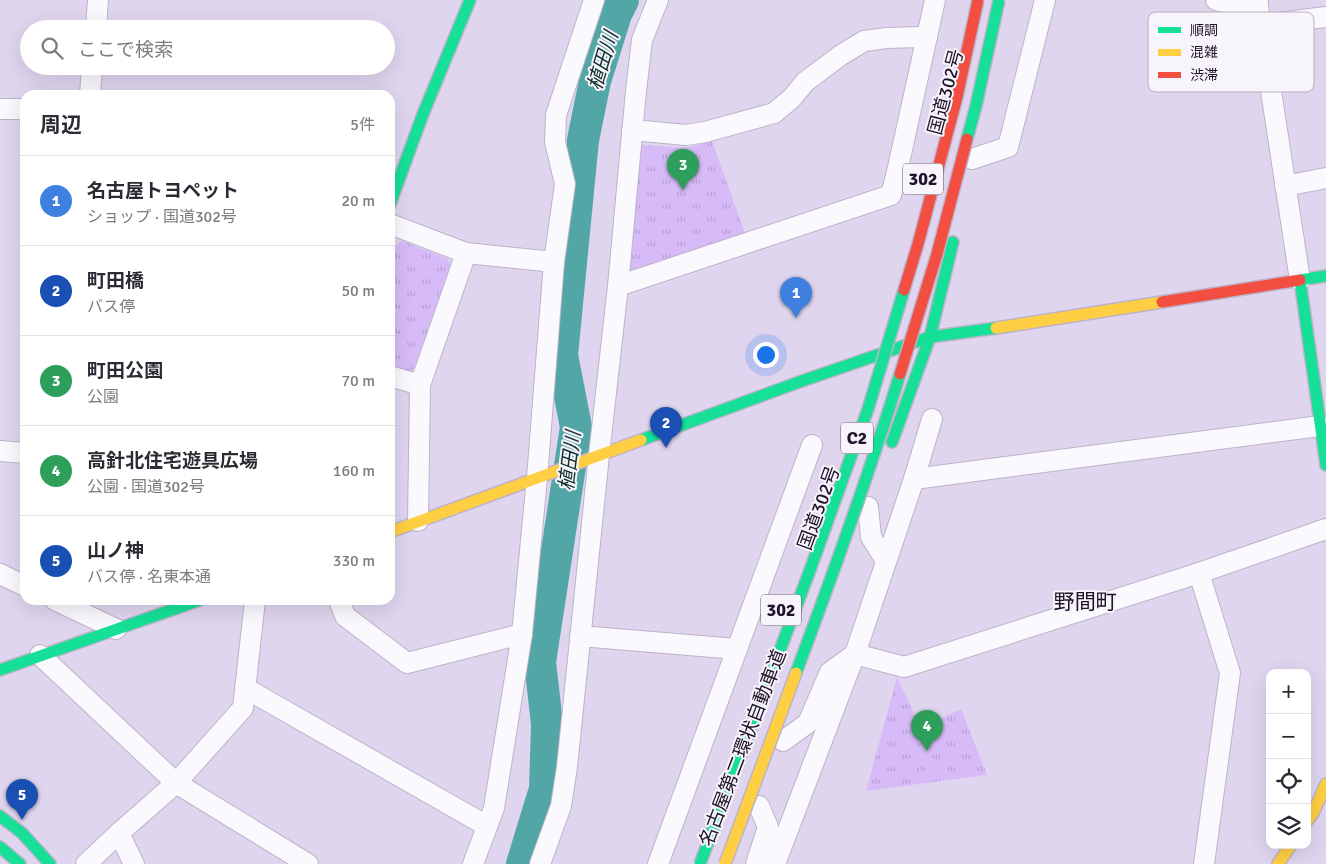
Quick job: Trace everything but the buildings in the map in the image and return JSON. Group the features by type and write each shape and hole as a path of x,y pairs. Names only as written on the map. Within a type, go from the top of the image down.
{"main road":[{"path":"395,190 423,114 470,0"},
{"name":"国道302号","path":"950,79 960,42 968,0"},
{"name":"名古屋第二環状自動車道","path":"700,864 868,409 920,234 957,97 978,0"},
{"name":"名古屋第二環状自動車道","path":"725,864 833,575 888,414 937,254 976,106 1000,0"},
{"name":"国道302号","path":"961,206 1007,17"},
{"path":"888,453 930,337 954,234"},
{"path":"395,530 799,382 930,337 1015,326 1326,276"},
{"path":"1300,280 1326,465"},
{"path":"864,384 892,292"},
{"name":"302","path":"769,778 869,502"},
{"path":"0,670 186,605"},
{"path":"1311,816 1326,784"},
{"path":"0,816 22,833 50,864"},
{"path":"0,847 20,864"},
{"path":"1278,864 1288,849"}],"street":[{"path":"97,20 98,0"},
{"path":"473,864 494,808 522,634 542,476 554,262 565,184 555,142 556,115 594,0"},
{"path":"540,864 561,806 567,767 596,456 618,286 642,40 658,0"},
{"path":"618,286 891,195 935,0"},
{"path":"972,159 1008,147 1044,0"},
{"path":"1216,0 1239,6 1258,2"},
{"path":"632,130 686,134 706,132 774,113 792,98 805,82 864,41 919,36 927,38"},
{"path":"90,90 91,75"},
{"path":"1271,92 1300,280"},
{"path":"0,109 20,109"},
{"path":"896,172 922,181"},
{"path":"1285,186 1326,178"},
{"path":"395,226 466,253 554,262"},
{"path":"418,521 420,385 466,253"},
{"path":"395,378 420,385"},
{"path":"775,864 855,654 932,419"},
{"path":"914,478 1320,426"},
{"path":"658,864 812,446"},
{"path":"0,451 20,453"},
{"path":"869,502 871,537 886,561"},
{"path":"855,654 904,667 1199,573 1326,529"},
{"path":"1199,573 1230,673 1204,864"},
{"path":"0,574 20,584"},
{"path":"66,605 116,629"},
{"path":"86,864 176,783 243,708 254,605"},
{"path":"342,605 345,616 407,663 522,634"},
{"path":"580,636 737,649"},
{"path":"782,741 808,723 830,672 855,654"},
{"path":"40,655 176,783 308,864"},
{"path":"245,688 487,826"},
{"path":"756,864 768,827 758,808"},
{"path":"119,833 134,864"}],"green space":[{"path":"712,141 745,233 630,271 641,145 686,148"},
{"path":"402,241 448,259 452,268 413,370 402,373 395,371 395,246"},
{"path":"897,677 921,728 961,709 987,775 866,791"}],"waterway":[{"name":"植田川","path":"522,864 545,789 547,724 540,662 576,427 562,355 583,140 595,81 616,14 623,0"}],"traffic: fast":[{"path":"395,190 423,114 470,0"},
{"path":"967,139 999,0"},
{"path":"892,442 930,337 953,242"},
{"path":"1326,276 1300,280 1326,465"},
{"path":"700,864 868,409 904,290"},
{"path":"641,440 799,382 930,337 996,328"},
{"path":"796,673 824,599 900,374"},
{"path":"0,670 186,605"},
{"path":"0,816 22,833 50,864"},
{"path":"0,847 20,864"}],"traffic: slow":[{"path":"996,328 1162,302"},
{"path":"395,530 641,440"},
{"path":"725,864 796,673"},
{"path":"1311,816 1326,784"},
{"path":"1278,864 1288,849"}],"traffic: jam":[{"path":"904,290 957,97 978,0"},
{"path":"900,374 937,254 967,139"},
{"path":"1162,302 1300,280"}],"place":[{"name":"町田公園","path":"683,190"},
{"name":"名古屋トヨペット","path":"796,318"},
{"name":"町田橋","path":"666,448"},
{"name":"高針北住宅遊具広場","path":"927,751"},
{"name":"山ノ神","path":"22,820"}],"district":[{"name":"野間町","path":"1085,602"}]}
